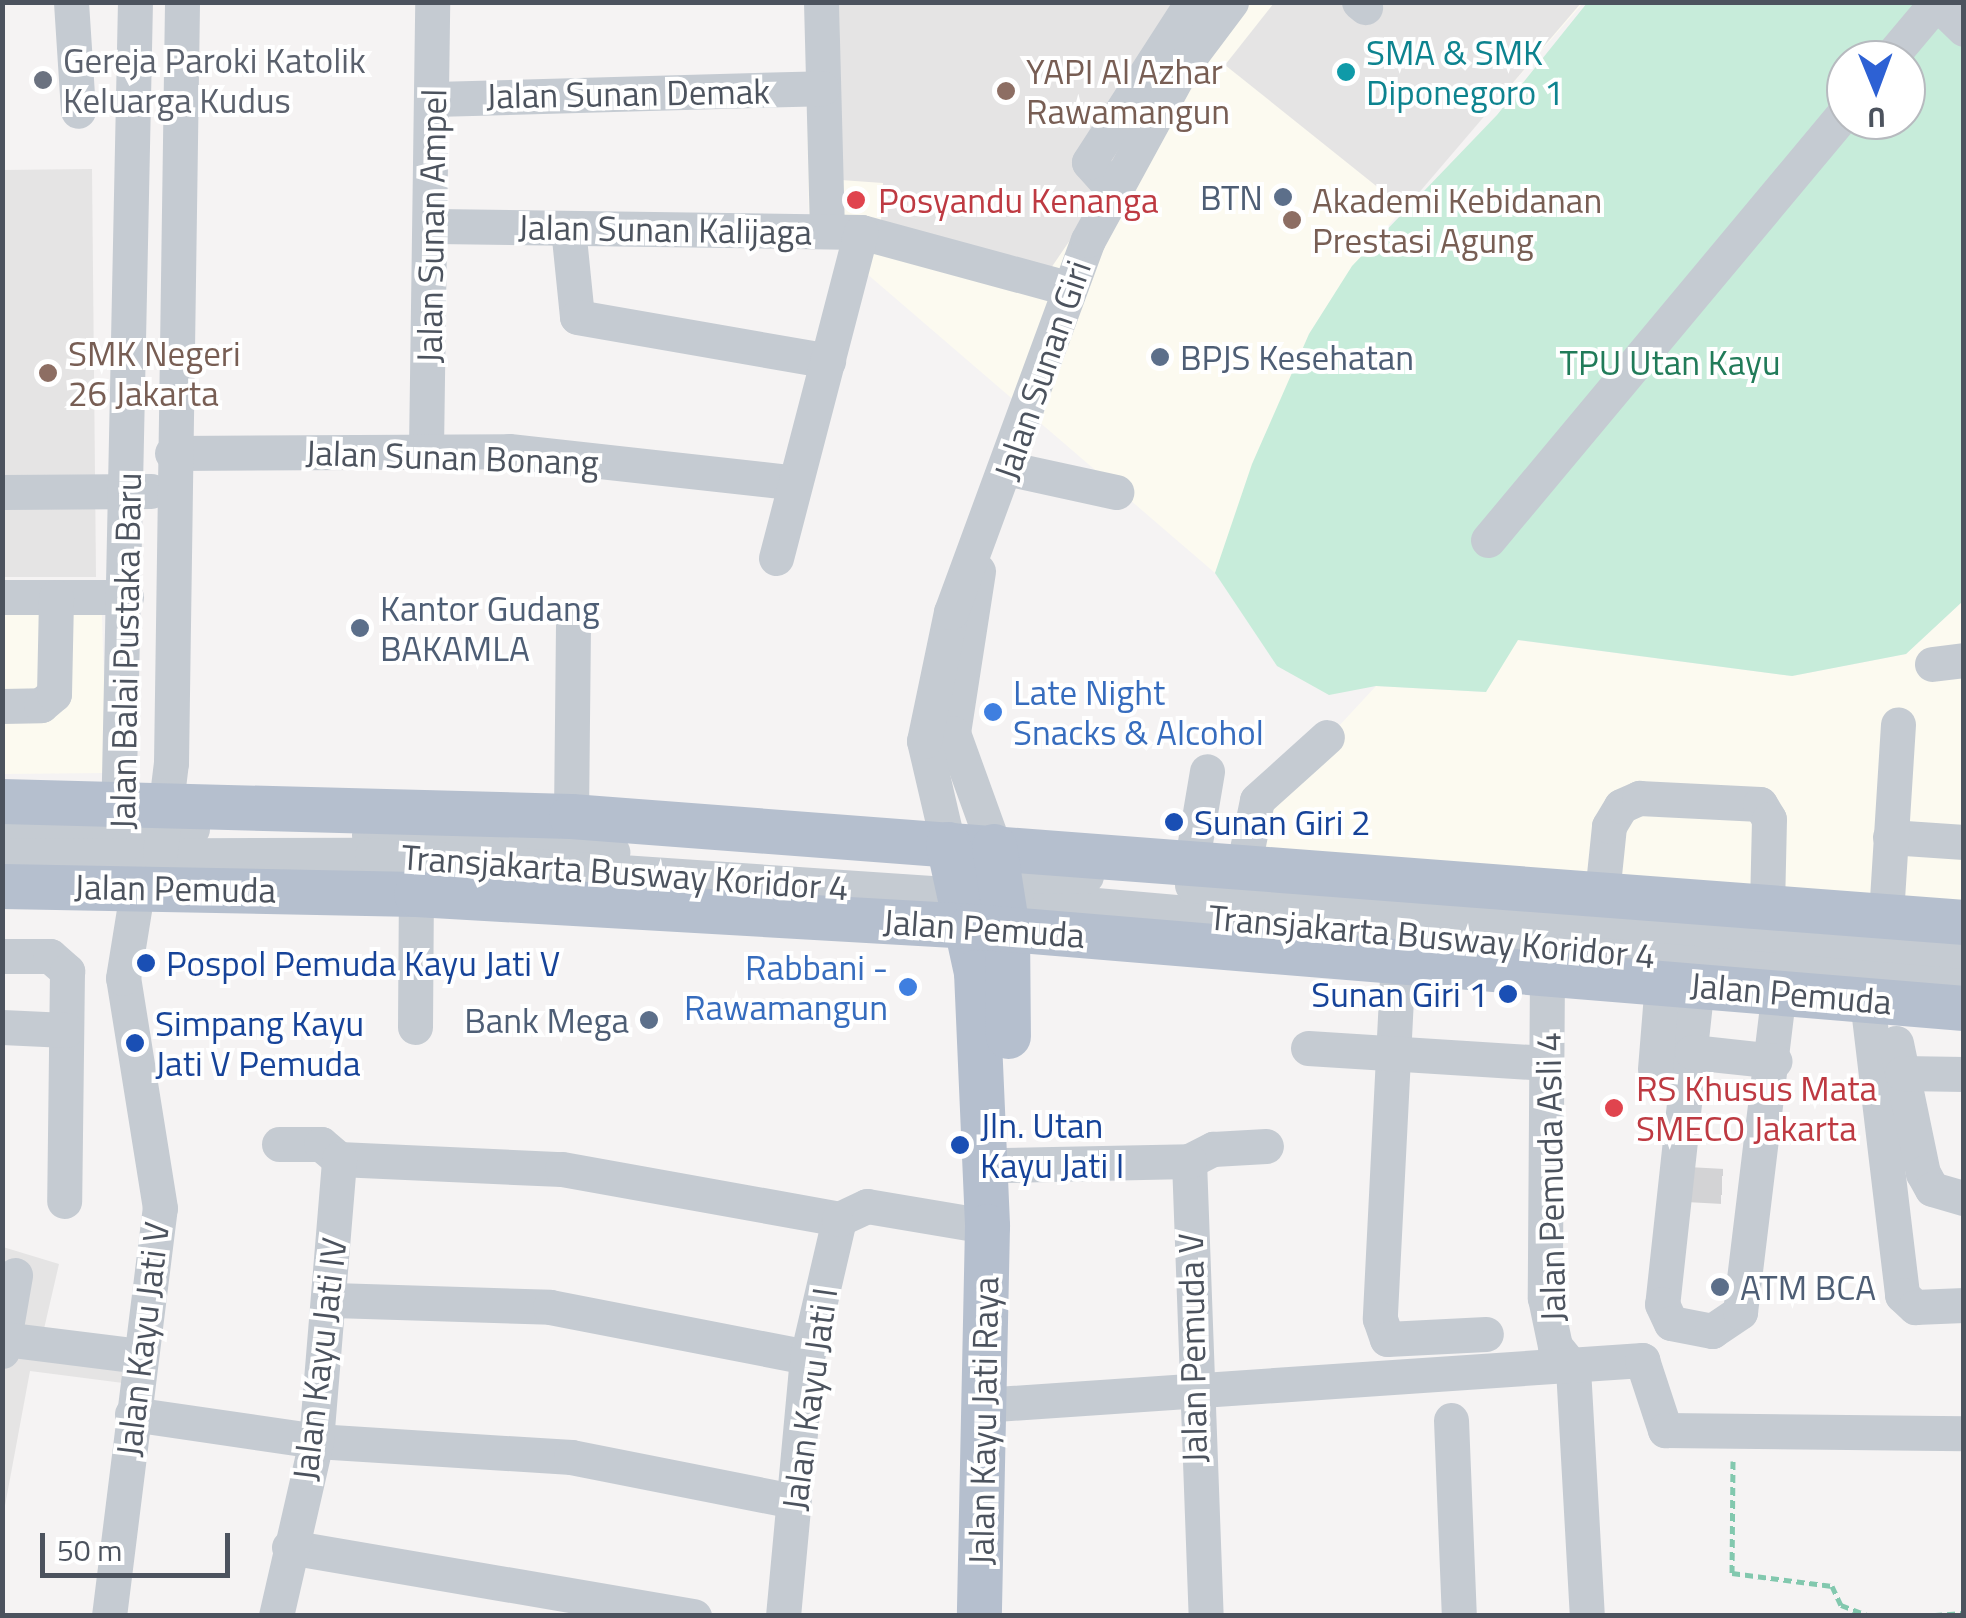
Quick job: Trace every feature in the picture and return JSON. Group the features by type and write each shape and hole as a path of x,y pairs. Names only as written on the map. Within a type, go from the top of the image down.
{"main road":[{"name":"Jalan Pemuda","path":"2,801 141,836 416,894 980,886 1192,860 1964,922"},
{"name":"Jalan Pemuda","path":"2,886 141,836 572,816 1398,958 1964,1008"},
{"name":"Jalan Kayu Jati Raya","path":"980,886 1004,1164 987,1226"},
{"name":"Jalan Kayu Jati Raya","path":"979,1616 987,1226 980,886"}],"street":[{"path":"71,2 78,111"},
{"name":"Jalan Balai Pustaka Baru","path":"135,2 126,597 141,836"},
{"name":"Jalan Balai Pustaka Baru","path":"141,836 172,491 172,267 182,2"},
{"name":"Jalan Sunan Ampel","path":"426,450 436,226 432,2"},
{"path":"776,558 792,482 828,361 844,231 822,88 821,2"},
{"path":"1173,67 1192,2"},
{"name":"Jalan Sunan Giri","path":"980,886 953,732 979,555 1067,288 1114,190 1130,124 1173,67 1231,2"},
{"name":"Jalan Sunan Giri","path":"1173,67 1196,75 1250,2"},
{"path":"1905,40 1936,3 1964,29"},
{"name":"Jalan Sunan Demak","path":"434,98 822,88"},
{"path":"1488,540 1826,134"},
{"name":"Jalan Sunan Kalijaga","path":"436,226 844,231 1067,288"},
{"path":"568,228 578,317 828,361"},
{"path":"130,268 172,267"},
{"name":"Jalan Sunan Bonang","path":"172,453 426,450 792,482"},
{"path":"1006,468 1116,492"},
{"path":"2,492 172,491"},
{"path":"2,597 126,597"},
{"path":"2,706 41,706 54,694 56,597"},
{"path":"572,816 573,618"},
{"path":"1886,915 1898,724"},
{"path":"1244,864 1257,800 1327,737"},
{"path":"1192,860 1207,772"},
{"path":"1602,894 1609,826 1621,806 1639,798 1760,804 1769,819 1766,906"},
{"name":"Transjakarta Busway Koridor 4","path":"2,827 318,852 980,886 1964,950"},
{"name":"Transjakarta Busway Koridor 4","path":"2,856 141,836"},
{"name":"Jalan Kayu Jati V","path":"109,1616 160,1208 123,978 141,836"},
{"path":"1890,836 1964,842"},
{"name":"Transjakarta Busway Koridor 4","path":"980,886 1964,981"},
{"path":"415,1026 416,894"},
{"path":"2,956 63,961 64,1201"},
{"path":"1398,958 1380,1319 1387,1339 1486,1334"},
{"name":"Jalan Pemuda Asli 4","path":"1547,971 1546,1298 1555,1346 1573,1368 1587,1616"},
{"path":"1680,983 1692,1052 1681,1183 1662,1304 1672,1322 1712,1331 1740,1312 1751,1188 1775,1060 1780,992"},
{"path":"1655,1069 1680,983"},
{"path":"1878,1001 1902,1073 1923,1173 1932,1189 1964,1198"},
{"path":"1878,1001 1902,1294 1915,1306 1964,1304"},
{"path":"2,1027 66,1030"},
{"path":"1308,1048 1532,1062"},
{"path":"1692,1052 1775,1060"},
{"path":"1902,1073 1964,1074"},
{"path":"279,1144 321,1144 339,1159 562,1169 838,1219 867,1206 987,1226"},
{"path":"1004,1164 1188,1161 1213,1149 1266,1146"},
{"name":"Jalan Kayu Jati IV","path":"276,1616 316,1440 333,1300 339,1159"},
{"name":"Jalan Pemuda V","path":"1188,1161 1206,1616"},
{"name":"Jalan Kayu Jati I","path":"783,1616 807,1358 838,1219"},
{"path":"15,1275 4,1345 141,1356"},
{"path":"333,1300 550,1307 807,1358"},
{"path":"982,1406 1647,1361 1660,1428 1736,1434 1964,1433"},
{"path":"132,1414 316,1440 571,1457 793,1501"},
{"path":"1452,1420 1459,1616"},
{"path":"289,1547 694,1616"}],"path":[{"path":"1736,1434 1732,1572 1832,1586 1841,1605 1870,1616"},
{"path":"1920,1616 1964,1613"}],"shaded area":[{"path":"805,3 1583,3 1353,266 1309,334 1215,573 809,224"},
{"name":"YAPI Al Azhar Rawamangun","path":"839,3 1232,3 1051,268 881,221 883,183 841,180"},
{"path":"1274,3 1581,3 1405,209 1225,65"},
{"name":"SMK Negeri 26 Jakarta","path":"92,169 96,577 3,577 2,170"},
{"path":"101,587 107,773 3,774 2,588"},
{"path":"1963,601 1963,922 1244,864 1251,821 1376,686 1486,692 1517,640 1792,676 1906,654"},
{"path":"3,1247 59,1264 44,1329 130,1347 123,1383 30,1371 4,1511"}],"green space":[{"name":"TPU Utan Kayu","path":"1587,3 1963,3 1963,601 1906,654 1792,676 1518,640 1486,692 1376,686 1329,695 1277,666 1215,573 1252,464 1309,334 1352,266 1497,115"}],"tunnel":[{"path":"1687,1184 1742,1187"}],"place":[{"name":"SMA & SMK Diponegoro 1","path":"1346,72"},
{"name":"Gereja Paroki Katolik Keluarga Kudus","path":"43,80"},
{"name":"YAPI Al Azhar Rawamangun","path":"1006,91"},
{"name":"BTN","path":"1283,197"},
{"name":"Posyandu Kenanga","path":"856,200"},
{"name":"Akademi Kebidanan Prestasi Agung","path":"1292,220"},
{"name":"BPJS Kesehatan","path":"1160,357"},
{"name":"SMK Negeri 26 Jakarta","path":"48,373"},
{"name":"Kantor Gudang BAKAMLA","path":"360,628"},
{"name":"Late Night Snacks & Alcohol","path":"993,712"},
{"name":"Sunan Giri 2","path":"1174,822"},
{"name":"Pospol Pemuda Kayu Jati V","path":"146,963"},
{"name":"Rabbani - Rawamangun","path":"908,987"},
{"name":"Sunan Giri 1","path":"1508,994"},
{"name":"Bank Mega","path":"649,1020"},
{"name":"Simpang Kayu Jati V Pemuda","path":"135,1043"},
{"name":"RS Khusus Mata SMECO Jakarta","path":"1614,1108"},
{"name":"Jln. Utan Kayu Jati I","path":"960,1145"},
{"name":"ATM BCA","path":"1720,1287"}]}
